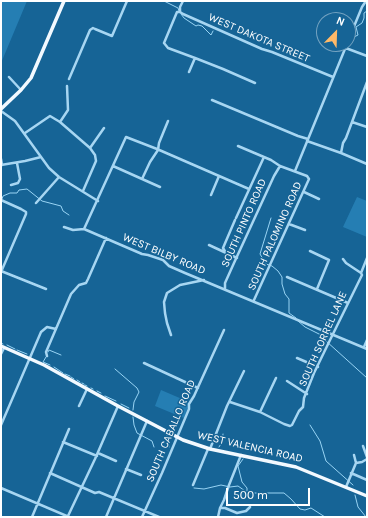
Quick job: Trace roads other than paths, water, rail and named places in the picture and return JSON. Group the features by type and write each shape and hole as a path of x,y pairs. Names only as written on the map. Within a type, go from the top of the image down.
{"main road":[{"path":"1,110 21,90 34,71 64,1"},
{"name":"WEST VALENCIA ROAD","path":"4,348 8,351 29,358 43,367 46,367 177,436 209,448 296,467 367,494"}],"street":[{"path":"69,79 90,30 93,28 112,36 127,1"},
{"path":"183,1 180,12 178,12 164,43 165,45 168,48 223,68 255,83"},
{"path":"356,22 366,1"},
{"name":"WEST DAKOTA STREET","path":"180,12 262,49 333,77"},
{"path":"238,146 264,157 280,166 295,171 343,52"},
{"path":"356,52 367,56"},
{"path":"189,72 195,58"},
{"path":"9,77 21,90"},
{"path":"341,153 343,144 367,82"},
{"path":"60,122 69,107 67,86"},
{"path":"212,100 367,164"},
{"path":"1,110 15,121 49,168 58,177 98,201"},
{"path":"25,133 47,117 53,117 90,148 95,155 96,161 83,191"},
{"path":"142,180 150,162 158,150 159,143 168,121"},
{"path":"352,122 367,127"},
{"path":"90,148 104,128"},
{"path":"84,229 126,137 249,189"},
{"path":"1,159 2,165 41,157"},
{"path":"226,253 223,248 264,157"},
{"path":"11,186 18,183 20,179 17,163"},
{"path":"113,166 160,187"},
{"name":"SOUTH PINTO ROAD","path":"225,289 225,283 236,258 280,166"},
{"name":"SOUTH PALOMINO ROAD","path":"254,301 309,179 307,176 295,171"},
{"path":"211,195 219,176"},
{"path":"36,203 58,177"},
{"path":"304,192 319,199"},
{"path":"1,200 26,212 1,271 46,289"},
{"path":"289,224 305,230"},
{"name":"WEST BILBY ROAD","path":"64,227 73,230 84,229 142,254 150,255 163,260 174,268 365,348"},
{"path":"46,356 46,352 71,294 88,280 106,238"},
{"path":"209,246 236,258"},
{"path":"310,251 329,260 317,289"},
{"name":"SOUTH SORREL LANE","path":"260,412 273,420 292,426 299,411 303,407 304,400 314,374 362,275 361,273 367,258"},
{"path":"342,260 361,273"},
{"path":"287,277 348,303"},
{"path":"171,335 165,313 164,302 167,293 180,285 205,280"},
{"path":"1,425 41,332 44,327 56,329"},
{"name":"SOUTH CABALLO ROAD","path":"142,517 164,470 189,409 189,404 215,354 224,330"},
{"path":"365,348 367,340"},
{"path":"1,354 4,348"},
{"path":"297,358 318,367"},
{"path":"144,363 198,388"},
{"path":"193,485 244,371"},
{"path":"230,402 260,412 276,378"},
{"path":"287,380 307,394"},
{"path":"79,406 87,389"},
{"path":"1,488 69,517 118,406"},
{"path":"106,517 146,421"},
{"path":"32,517 69,429"},
{"path":"63,442 116,461"},
{"path":"356,463 362,462 367,458 363,446"},
{"path":"346,487 356,463 354,455"},
{"path":"218,517 229,484 241,456"},
{"path":"126,469 141,475"},
{"path":"50,473 95,493 99,492 159,517"},
{"path":"351,474 367,480"},
{"path":"220,508 225,508 237,513 246,511 250,507"}],"waterway":[{"path":"164,1 178,8 179,11"},
{"path":"356,27 362,23 364,13 367,11"},
{"path":"181,14 184,18 196,26 202,26 211,35 213,31"},
{"path":"356,27 358,35 356,36"},
{"path":"2,199 3,196 10,193 17,193 19,190 27,189 42,201 61,206 63,211 69,215"},
{"path":"271,218 260,254 266,264 272,266 282,277 282,284 285,294 289,299 289,313 296,318"},
{"path":"298,321 305,327 321,335 367,378"},
{"path":"7,345 15,349"},
{"path":"17,350 27,354"},
{"path":"48,352 49,350 61,355"},
{"path":"46,357 43,362 50,365"},
{"path":"54,367 63,373"},
{"path":"115,369 137,388 139,392 134,402 133,410"},
{"path":"65,374 70,376"},
{"path":"97,391 101,393"},
{"path":"105,396 116,401"},
{"path":"121,404 129,408"},
{"path":"133,417 137,433 152,441 154,447"},
{"path":"310,425 320,441 326,461 353,485"},
{"path":"219,447 222,442 223,434"},
{"path":"167,435 169,447"},
{"path":"243,459 238,466 242,482 247,488 247,491"},
{"path":"194,488 204,489 221,485 230,487 238,486 248,493 284,493 300,509 305,510 311,508 325,517"},
{"path":"355,495 358,507 366,517"}]}
